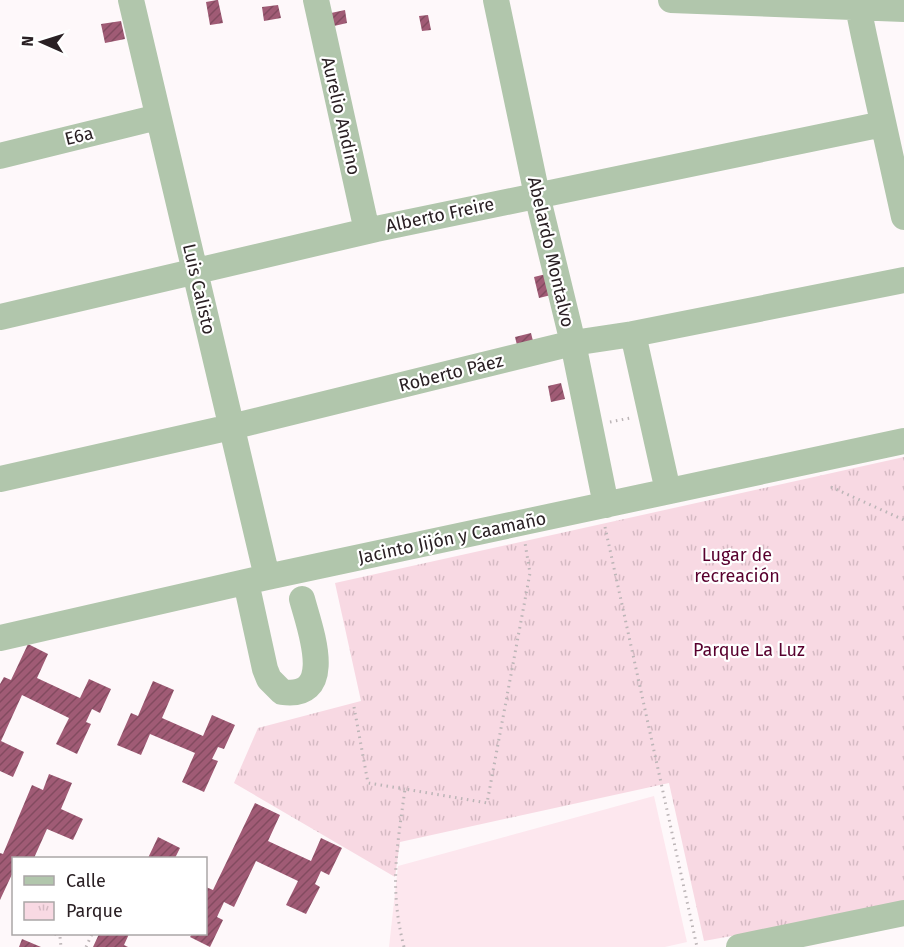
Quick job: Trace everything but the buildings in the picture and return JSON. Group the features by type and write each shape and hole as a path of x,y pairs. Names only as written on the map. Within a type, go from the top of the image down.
{"street":[{"name":"Luis Calisto","path":"132,0 262,571 265,669 269,679 282,692 302,690 309,685 315,675 317,662 302,599"},
{"name":"Aurelio Andino","path":"316,0 367,231"},
{"name":"Abelardo Montalvo","path":"496,0 537,195 573,344 604,510"},
{"path":"670,0 858,3 904,9"},
{"path":"858,3 904,217"},
{"name":"E6a","path":"0,156 158,117"},
{"name":"Alberto Freire","path":"0,317 367,231 883,124"},
{"name":"Roberto Páez","path":"0,479 231,427 573,344 904,280"},
{"path":"633,334 668,491"},
{"name":"Jacinto Jijón y Caamaño","path":"0,638 262,571 604,510 668,491 904,441"},
{"path":"739,947 904,913"}],"path":[{"path":"605,423 633,417"},
{"path":"831,487 904,520"},
{"path":"604,510 697,947"},
{"path":"354,707 368,783 487,803 530,573 524,535"},
{"path":"404,947 395,898 394,869 405,789"}],"shaded area":[{"path":"654,796 687,942 665,947 389,947 398,866"}],"green space":[{"name":"Parque La Luz","path":"904,457 904,904 704,941 669,783 400,842 395,877 234,783 258,728 361,701 335,583"}],"park label":[{"name":"Lugar de recreación","path":"737,565"}]}
